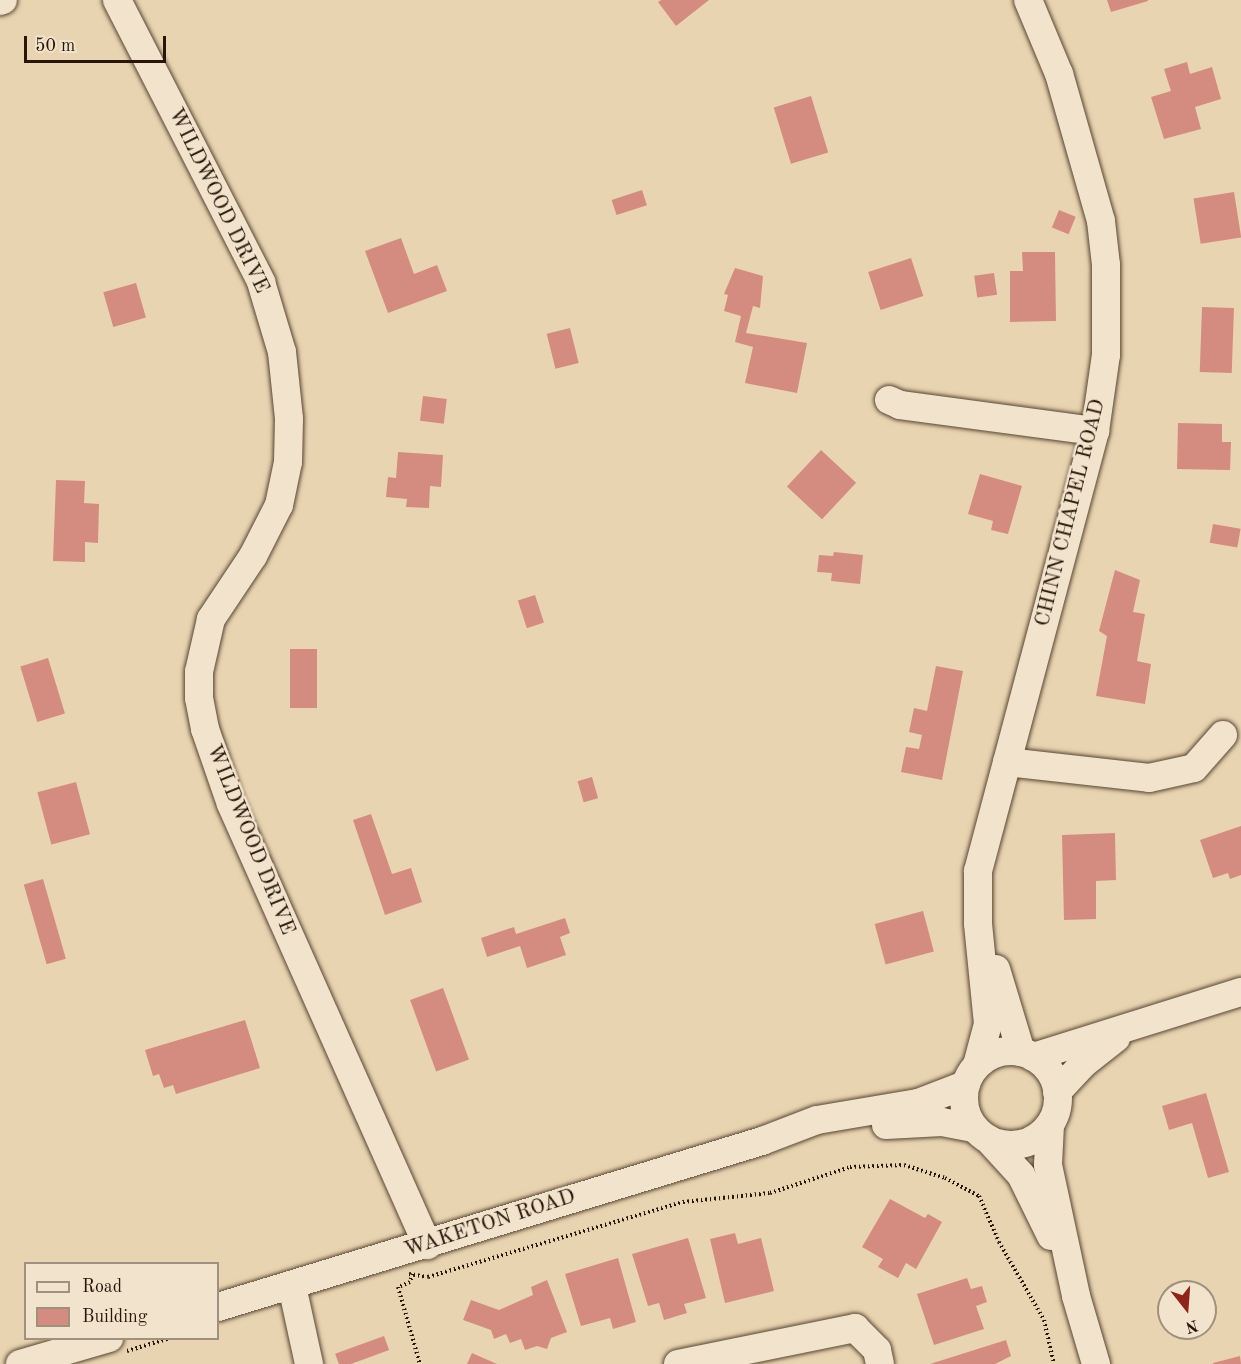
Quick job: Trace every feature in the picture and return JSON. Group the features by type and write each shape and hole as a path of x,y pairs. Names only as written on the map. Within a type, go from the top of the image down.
{"street":[{"name":"WILDWOOD DRIVE","path":"117,0 261,282 282,352 289,419 288,462 279,505 253,556 208,628 199,672 199,698 205,729 231,804 427,1245"},
{"name":"CHINN CHAPEL ROAD","path":"971,1075 988,1024 978,923 978,871 1095,431 1106,355 1106,266 1101,221 1059,74 1028,0"},
{"path":"889,400 900,405 1095,431"},
{"path":"1007,762 1149,778 1194,768 1223,735"},
{"name":"CHINN CHAPEL ROAD","path":"978,923 990,949 1027,1055"},
{"path":"1076,1296 1032,1193 982,1134 965,1109 971,1075 998,1053 1027,1055 1126,1028 1241,992"},
{"path":"1096,1364 1076,1296 1048,1165 1050,1125 1058,1092 1083,1064 1126,1028"},
{"path":"1027,1055 1049,1071 1058,1092"},
{"name":"WAKETON ROAD","path":"219,1307 762,1142 817,1119 918,1103 971,1075"},
{"name":"WAKETON ROAD","path":"762,1142 912,1123 942,1122 982,1134"},
{"path":"982,1134 1022,1144 1050,1125"},
{"path":"292,1286 309,1364"},
{"path":"678,1364 817,1333 855,1328 877,1350 880,1364"},
{"path":"20,1364 115,1346"}],"path":[{"path":"428,1277 683,1202 770,1193 850,1167 904,1165 945,1178 979,1196 999,1242 1044,1320 1054,1364"},
{"path":"413,1274 410,1282 398,1287 420,1364"},
{"path":"115,1346 156,1340"}],"building":[{"path":"661,0 709,0 676,26 658,2"},
{"path":"1107,0 1148,0 1148,1 1111,12"},
{"path":"1187,62 1190,74 1212,67 1221,99 1195,107 1201,129 1164,139 1151,97 1171,91 1164,69"},
{"path":"811,96 828,152 791,164 774,107"},
{"path":"642,190 647,205 617,215 612,200"},
{"path":"1234,192 1241,237 1201,244 1194,198"},
{"path":"1059,210 1076,217 1069,234 1052,228"},
{"path":"401,238 414,274 437,265 447,291 388,313 365,251"},
{"path":"1022,252 1055,252 1056,321 1010,322 1010,271 1023,271"},
{"path":"911,258 923,296 881,310 868,272"},
{"path":"735,268 763,276 760,308 753,306 746,333 807,343 797,393 745,383 753,347 735,342 741,316 724,311 728,295 724,294"},
{"path":"994,273 997,295 977,298 974,276"},
{"path":"136,283 146,318 113,327 103,292"},
{"path":"1202,307 1234,308 1232,373 1200,372"},
{"path":"570,328 579,363 555,369 547,334"},
{"path":"423,396 447,399 444,424 420,421"},
{"path":"1178,423 1222,424 1222,442 1231,442 1230,470 1177,469"},
{"path":"821,450 856,483 822,519 787,487"},
{"path":"398,452 443,455 441,487 430,486 429,508 406,507 407,499 386,497 388,477 396,478"},
{"path":"980,474 1022,486 1008,534 991,530 993,521 968,514"},
{"path":"56,480 85,481 84,503 99,504 98,543 85,542 85,562 53,561"},
{"path":"1213,524 1241,529 1237,548 1210,543"},
{"path":"834,552 863,555 860,584 831,581 832,573 817,572 819,555 833,556"},
{"path":"1115,570 1140,580 1133,612 1145,614 1137,661 1151,664 1145,704 1096,696 1107,636 1099,631"},
{"path":"535,595 544,623 527,628 518,601"},
{"path":"290,649 317,649 317,708 290,708"},
{"path":"48,658 65,713 37,722 20,666"},
{"path":"936,666 963,671 942,780 901,772 906,747 919,749 922,735 909,732 914,708 927,711"},
{"path":"592,777 598,798 584,802 578,781"},
{"path":"76,782 90,834 51,845 37,792"},
{"path":"371,814 392,874 411,868 422,902 385,915 353,820"},
{"path":"1241,826 1241,875 1230,879 1228,873 1213,878 1200,840"},
{"path":"1115,833 1116,880 1096,881 1096,919 1064,920 1062,835"},
{"path":"43,879 66,959 47,964 24,885"},
{"path":"923,911 934,952 886,965 875,924"},
{"path":"565,918 570,933 560,937 566,955 527,968 520,946 487,957 481,938 514,927 516,934"},
{"path":"443,988 469,1059 436,1071 410,1000"},
{"path":"245,1020 260,1068 176,1094 173,1085 164,1088 159,1074 153,1076 145,1050"},
{"path":"1206,1093 1229,1172 1208,1178 1192,1123 1169,1130 1162,1106"},
{"path":"890,1199 925,1218 928,1214 942,1222 916,1269 906,1263 898,1278 878,1267 883,1259 862,1247"},
{"path":"735,1233 738,1244 761,1238 774,1291 725,1303 710,1239"},
{"path":"688,1238 706,1298 684,1304 687,1313 664,1320 659,1303 648,1306 632,1254"},
{"path":"618,1258 636,1322 613,1329 610,1318 581,1326 565,1274"},
{"path":"967,1278 971,1289 982,1286 987,1302 976,1306 984,1329 934,1345 917,1294"},
{"path":"547,1280 567,1332 551,1338 547,1349 537,1346 525,1350 521,1339 510,1343 506,1334 494,1339 491,1330 463,1320 471,1300 499,1310 533,1295 531,1287"},
{"path":"384,1336 389,1350 351,1364 339,1364 335,1354"},
{"path":"1006,1340 1011,1356 995,1364 930,1364"},
{"path":"472,1353 497,1364 467,1364"},
{"path":"1240,1356 1241,1364 1213,1364 1213,1363"}]}
